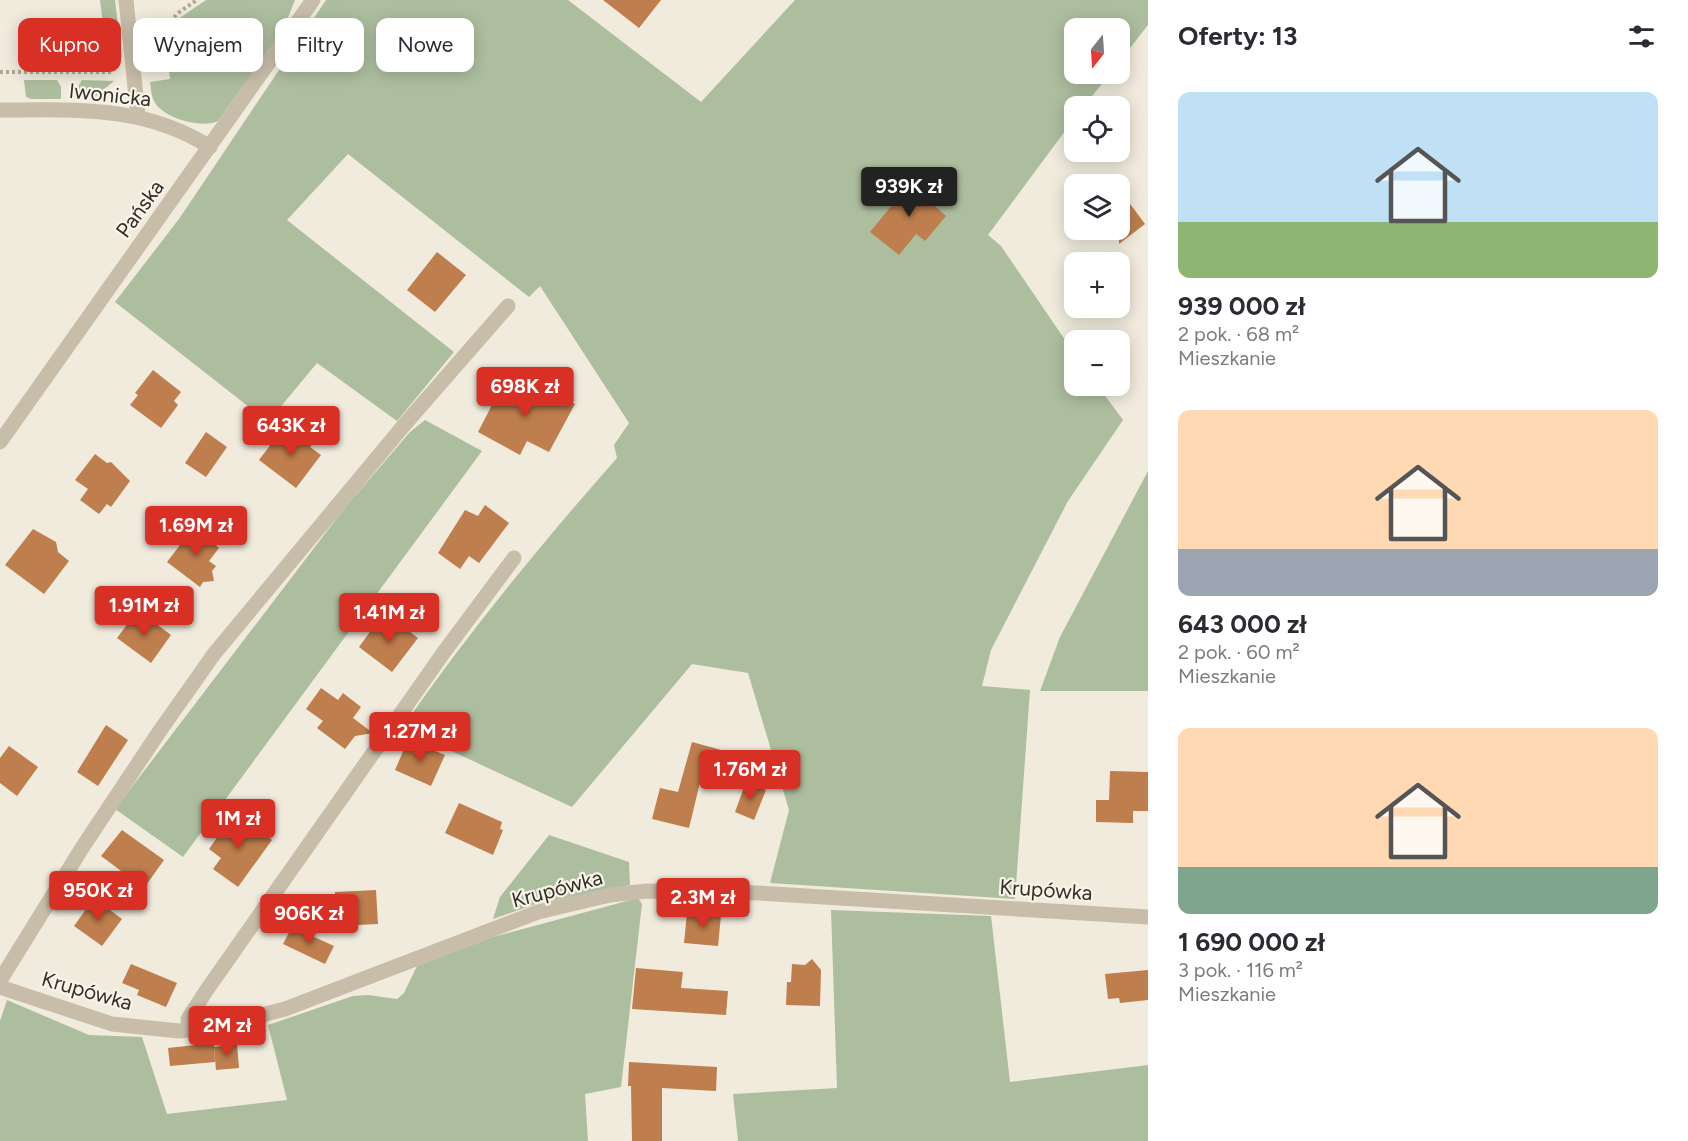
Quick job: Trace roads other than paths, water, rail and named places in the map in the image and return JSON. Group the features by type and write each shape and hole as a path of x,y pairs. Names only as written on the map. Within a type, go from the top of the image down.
{"street":[{"name":"Pańska","path":"0,442 313,0"},
{"path":"130,1 138,116"},
{"name":"Iwonicka","path":"0,110 105,112 138,116 184,132 210,147"},
{"path":"0,987 1,979 82,848 214,654 405,424 508,306"},
{"path":"189,1030 188,1019 225,963 444,652 514,558"},
{"name":"Krupówka","path":"0,987 112,1024 154,1030 189,1030 253,1020 538,912 610,895 647,891 736,892 1148,917"}]}
